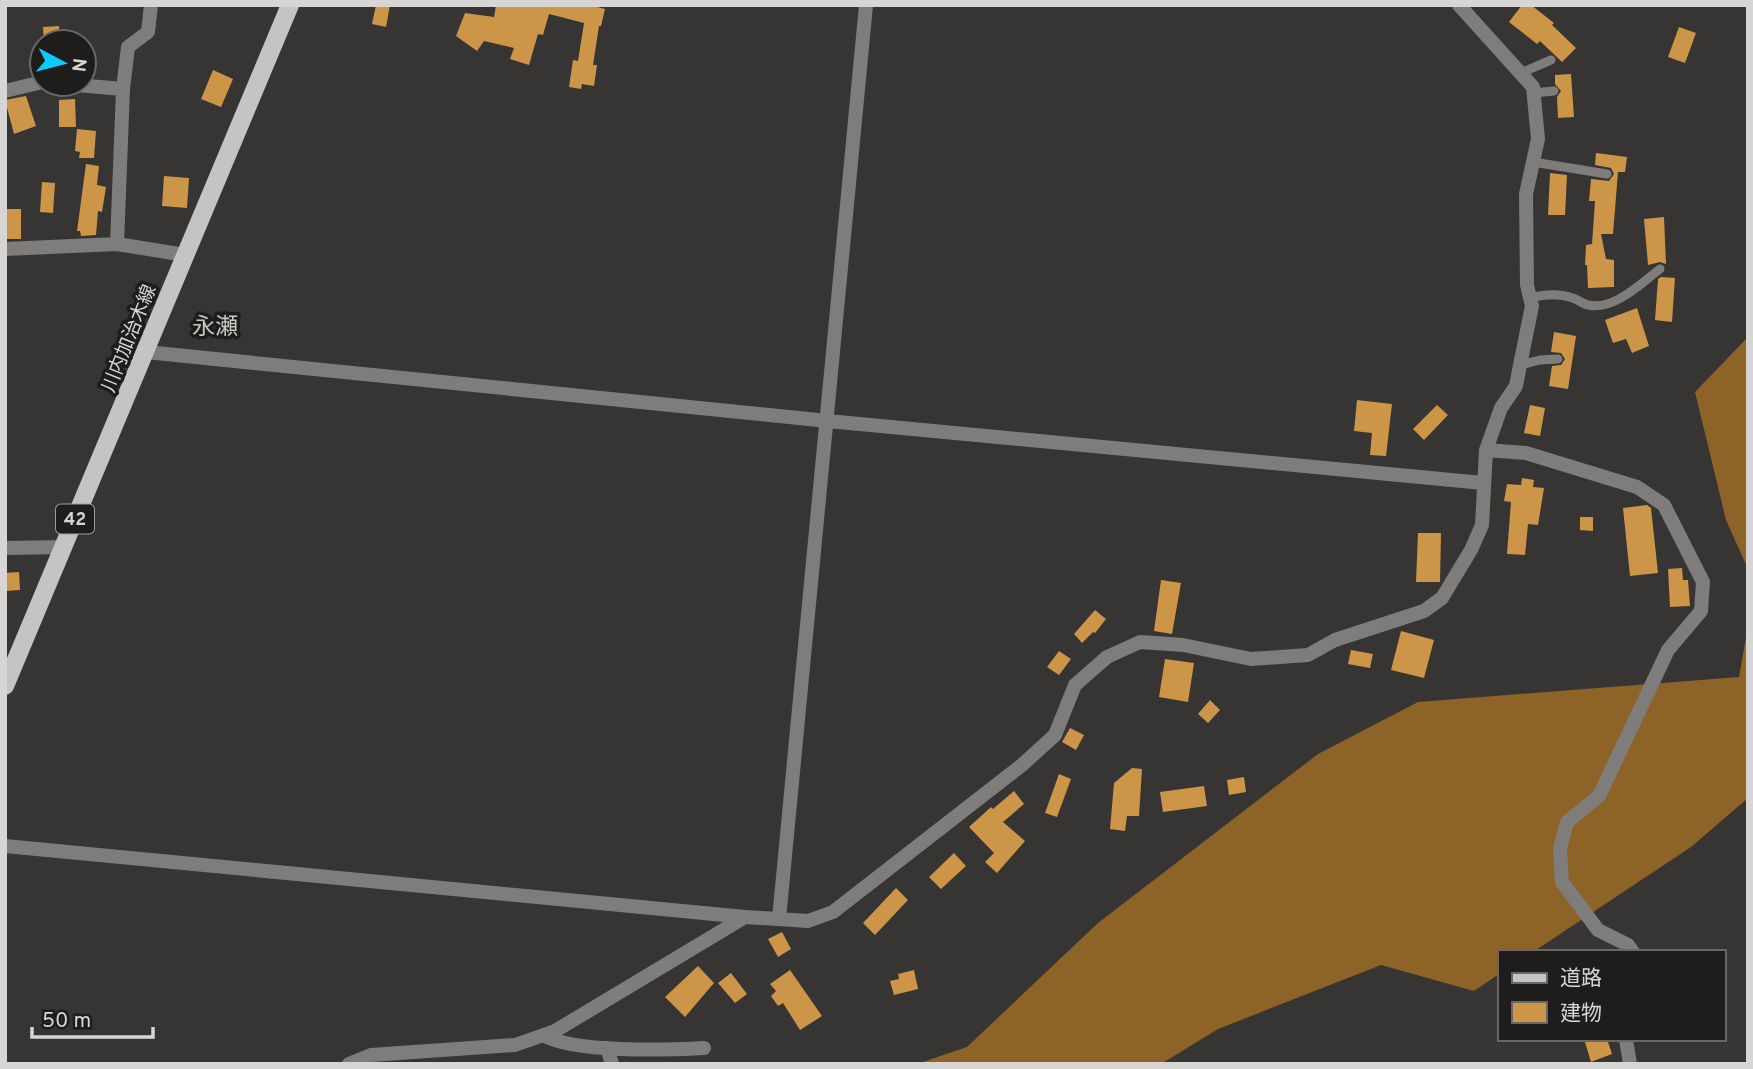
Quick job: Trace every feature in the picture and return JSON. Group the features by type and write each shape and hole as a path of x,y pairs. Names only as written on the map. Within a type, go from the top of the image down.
{"main road":[{"name":"川内加治木線","path":"5,686 290,5"}],"street":[{"path":"117,244 128,47 148,32 151,5"},
{"path":"779,919 866,5"},
{"path":"5,846 808,921 833,912 1023,765 1055,735 1075,685 1107,657 1140,642 1183,645 1251,659 1308,654 1335,640 1424,611 1442,598 1471,550 1482,525 1486,450 1501,408 1516,386 1532,306 1527,285 1526,194 1538,139 1533,87 1459,5"},
{"path":"5,90 28,85"},
{"path":"98,87 124,89"},
{"path":"5,249 117,244 185,255"},
{"path":"146,352 828,421 1483,483"},
{"path":"1486,450 1526,453 1637,487 1664,505 1703,582 1701,611 1668,650 1600,796 1567,822 1560,849 1562,881 1598,930 1628,945 1632,950"},
{"path":"5,548 63,547"},
{"path":"349,1064 371,1055 515,1045 555,1031 745,917"},
{"path":"543,1035 553,1041 607,1048 704,1048"},
{"path":"1626,1041 1630,1064"},
{"path":"607,1048 612,1064"}],"lane":[{"path":"1521,74 1551,60"},
{"path":"1533,93 1554,91"},
{"path":"1533,162 1607,174"},
{"path":"1530,298 1546,293 1572,298 1588,305 1606,304 1618,299 1660,269"},
{"path":"1520,365 1558,359"}],"shaded area":[{"path":"1748,337 1748,569 1726,520 1695,392"},
{"path":"1748,626 1748,798 1691,847 1536,950 1498,950 1498,975 1474,991 1381,965 1218,1029 1161,1064 917,1064 967,1047 1098,923 1318,754 1418,702 1739,677"}],"building":[{"path":"376,5 390,5 386,27 372,24"},
{"path":"496,5 590,5 605,9 599,26 593,65 597,65 594,86 582,84 581,89 569,87 573,60 578,61 584,23 549,14 543,35 538,34 529,65 510,59 514,48 484,41 477,51 456,36 465,13 494,17"},
{"path":"1522,5 1531,5 1554,23 1552,25 1576,48 1562,62 1540,41 1537,44 1509,22"},
{"path":"1679,27 1696,33 1685,63 1668,57"},
{"path":"213,70 233,79 221,107 201,99"},
{"path":"1571,74 1574,117 1558,118 1557,97 1561,91 1555,84 1555,75"},
{"path":"26,96 36,126 14,134 5,100"},
{"path":"75,99 76,127 59,127 59,100"},
{"path":"77,129 96,131 94,158 79,158 80,152 75,151"},
{"path":"1596,153 1627,157 1625,172 1618,172 1613,234 1601,234 1606,259 1614,260 1614,287 1588,288 1586,245 1592,244 1595,201 1589,201 1591,179 1609,181 1614,174 1611,168 1595,165"},
{"path":"86,164 99,166 97,185 106,187 102,212 98,211 96,235 81,236 80,231 77,231"},
{"path":"1550,173 1567,175 1565,215 1548,215"},
{"path":"164,176 189,178 187,208 162,206"},
{"path":"42,182 55,183 53,213 40,212"},
{"path":"5,209 21,209 21,239 5,239"},
{"path":"1664,217 1666,264 1660,262 1648,265 1644,219"},
{"path":"1675,278 1672,322 1655,320 1658,279"},
{"path":"1637,308 1649,346 1632,353 1626,339 1613,343 1605,320"},
{"path":"1554,332 1576,336 1568,389 1549,386 1552,366 1561,365 1565,359 1561,353 1551,352"},
{"path":"1357,400 1392,404 1386,456 1370,455 1372,433 1354,431"},
{"path":"1437,405 1448,415 1424,440 1413,429"},
{"path":"1530,405 1545,408 1540,436 1524,433"},
{"path":"1522,478 1534,480 1533,487 1544,488 1538,525 1528,524 1525,555 1507,554 1511,502 1504,501 1507,484 1521,485"},
{"path":"1647,505 1651,508 1658,573 1630,576 1623,508"},
{"path":"1580,517 1593,517 1593,531 1580,530"},
{"path":"1418,533 1441,533 1440,582 1416,582"},
{"path":"1682,568 1683,580 1688,580 1690,606 1670,607 1668,569"},
{"path":"19,572 20,590 5,591 5,573"},
{"path":"1161,580 1181,583 1172,634 1154,631"},
{"path":"1095,610 1106,619 1095,633 1082,643 1074,634"},
{"path":"1401,631 1434,640 1424,678 1391,670"},
{"path":"1351,650 1373,654 1370,668 1348,664"},
{"path":"1059,651 1071,659 1059,675 1047,667"},
{"path":"1165,659 1194,663 1188,702 1159,697"},
{"path":"1210,700 1220,710 1208,723 1198,714"},
{"path":"1070,728 1084,735 1076,750 1062,742"},
{"path":"1132,768 1142,769 1139,816 1127,816 1125,831 1110,829 1114,783"},
{"path":"1059,774 1071,779 1057,817 1045,813"},
{"path":"1244,777 1246,792 1229,795 1227,780"},
{"path":"1204,786 1207,806 1163,812 1160,792"},
{"path":"1014,791 1024,804 1003,822 1025,841 997,873 985,862 994,853 969,827"},
{"path":"954,853 966,866 941,889 929,877"},
{"path":"896,888 908,900 875,935 863,923"},
{"path":"782,932 791,949 778,957 768,939"},
{"path":"698,966 714,983 685,1017 665,997"},
{"path":"790,970 822,1016 800,1030 783,1003 778,1006 771,996 776,991 770,984"},
{"path":"914,970 918,989 894,995 890,981 899,979 898,974"},
{"path":"731,973 747,994 735,1003 718,983"},
{"path":"1585,1041 1608,1041 1612,1054 1591,1062"}],"district":[{"name":"永瀬","path":"215,326"}]}
